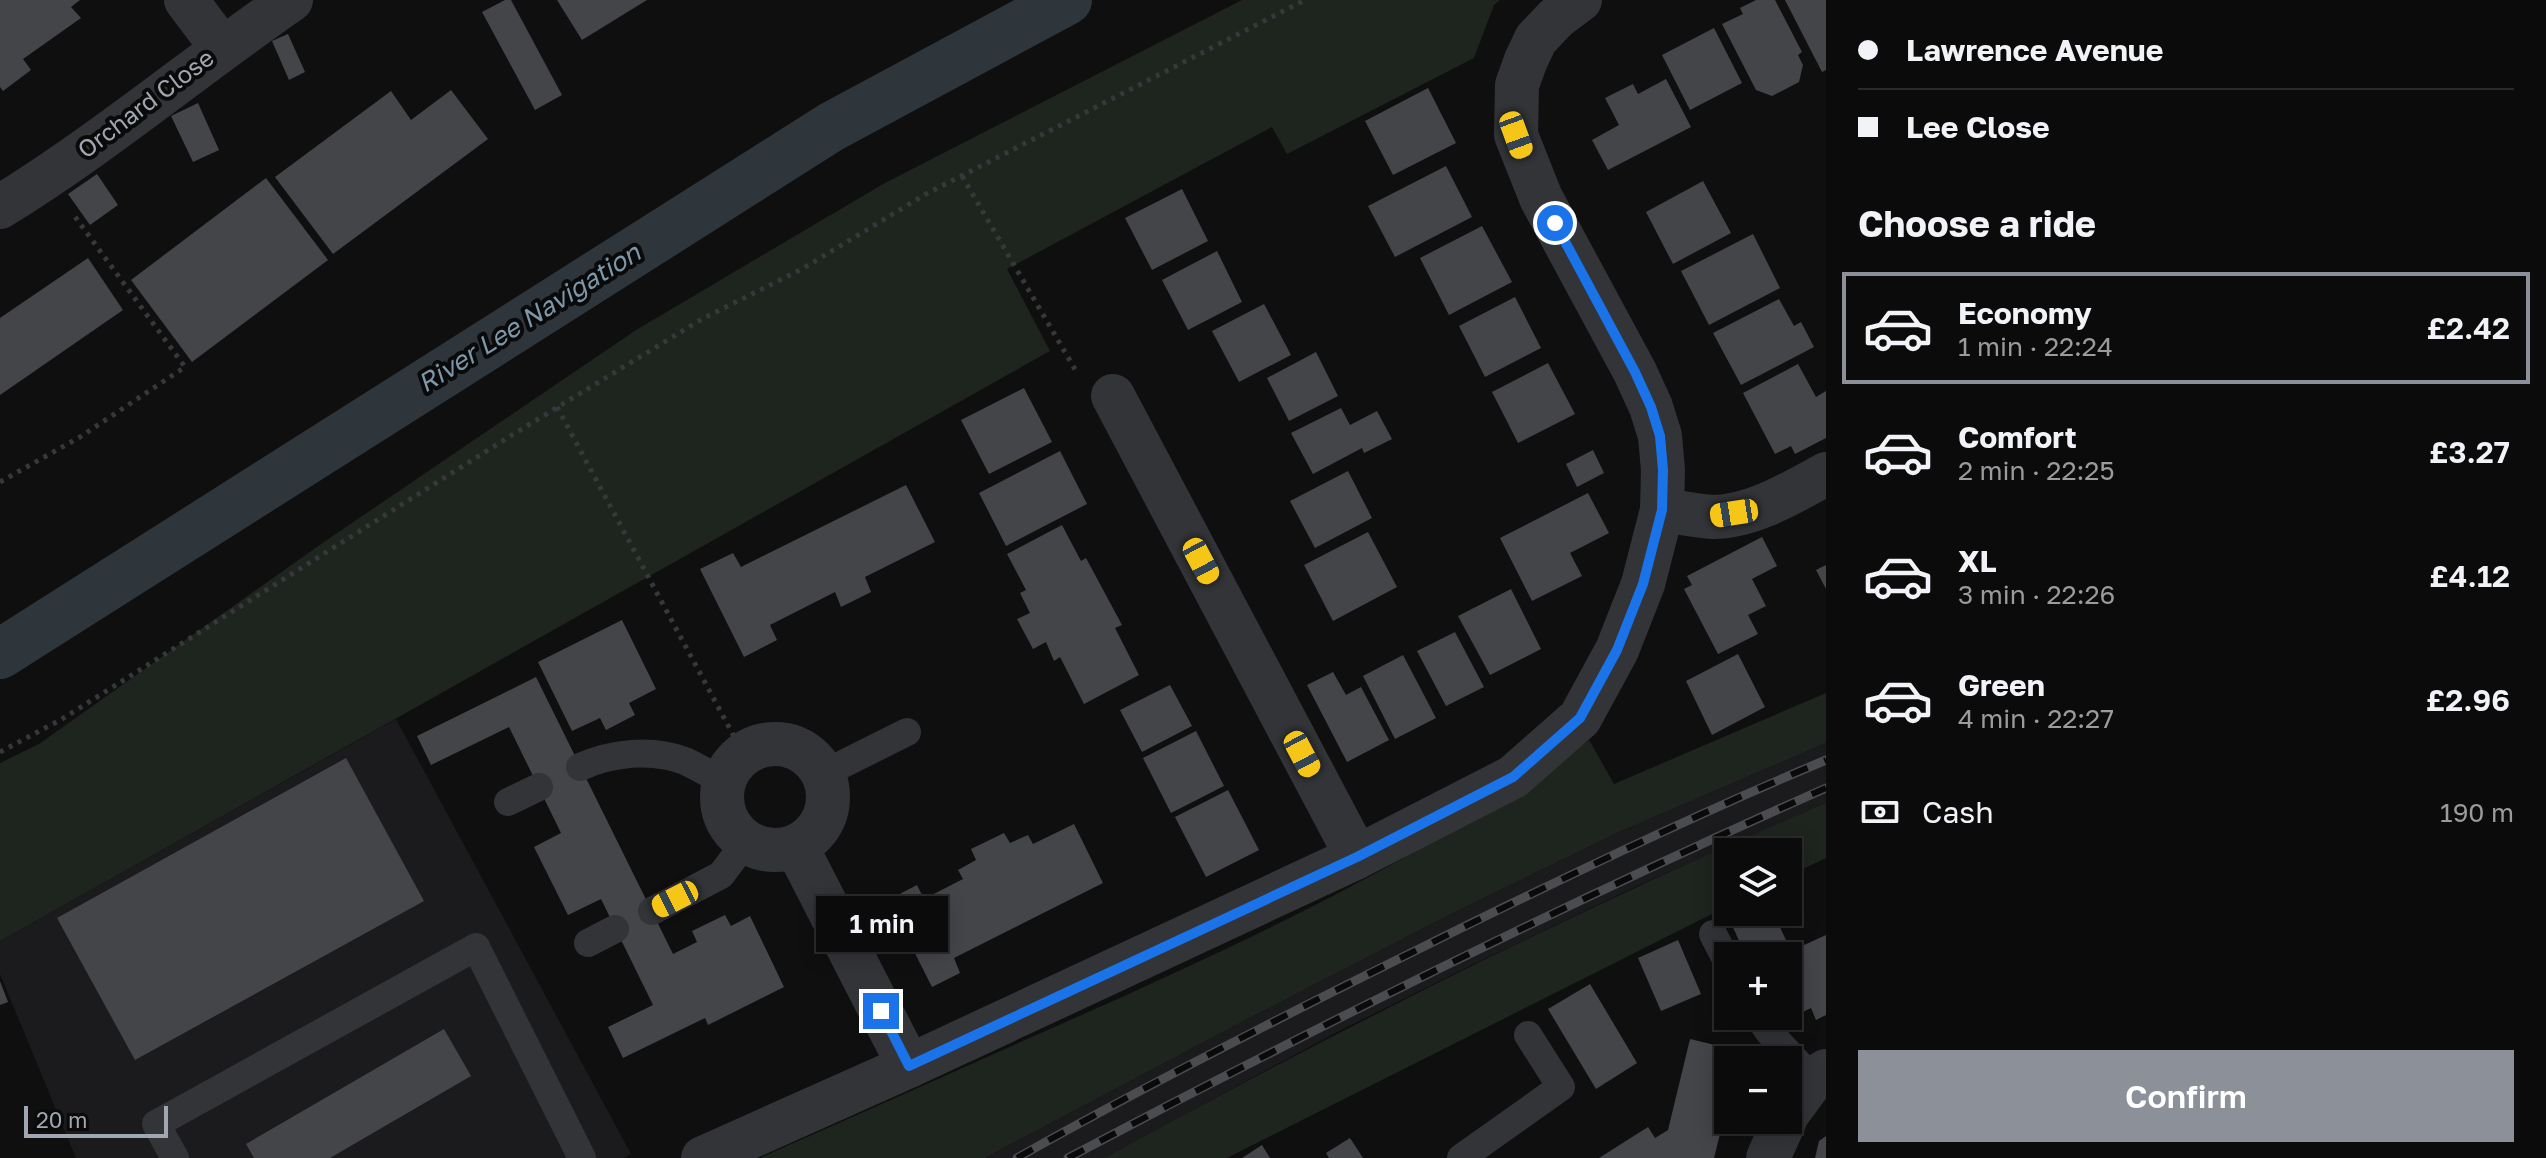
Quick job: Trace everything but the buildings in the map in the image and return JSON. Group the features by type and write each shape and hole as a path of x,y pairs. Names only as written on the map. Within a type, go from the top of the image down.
{"street":[{"path":"186,0 222,48"},
{"name":"Orchard Close","path":"0,207 47,178 291,0"},
{"path":"703,1158 909,1066 1357,857 1513,777 1580,718 1617,650 1643,584 1662,510 1663,470 1660,436 1651,407 1541,198 1516,135 1517,85 1526,60 1536,39 1556,18 1580,0"},
{"path":"1113,396 1357,857"},
{"path":"1662,510 1713,517 1734,513 1794,491 1826,474"},
{"path":"772,744 802,752 814,761 823,774 827,807 821,824 810,837 796,846 779,850 761,849 746,842 733,831 724,816 721,799 734,768 757,747 772,744"},
{"path":"796,846 909,1066"},
{"path":"1768,1158 1779,1134"}],"lane":[{"path":"823,774 907,732"},
{"path":"580,767 602,757 626,754 655,755 734,768"},
{"path":"508,802 539,787"},
{"path":"652,911 721,875 746,842"},
{"path":"588,943 615,929"},
{"path":"1713,934 1717,942"},
{"path":"175,1158 156,1124 476,947 582,1158"},
{"path":"1768,1030 1809,1087"},
{"path":"1461,1158 1561,1087 1528,1035"}],"path":[{"path":"0,752 62,719 702,319 802,269 926,194 1305,0"},
{"path":"962,176 1077,373 1113,396"},
{"path":"0,482 80,437 185,367 47,178"},
{"path":"557,407 734,768"}],"shaded area":[{"path":"1242,0 1500,0 1494,5 1474,58 1287,154 1272,127 1007,269 1050,351 0,941 0,763 39,744 321,544 636,330 883,184"},
{"path":"1826,693 1826,743 1619,832 1451,914 985,1158 760,1158 1275,925 1468,821 1589,740 1614,784"},
{"path":"396,719 631,1154 624,1158 76,1158 0,974 0,941"},
{"path":"1826,743 1826,803 1746,838 1714,838 1714,852 1635,887 1339,1031 1104,1158 985,1158 1451,914 1619,832"},
{"path":"1826,803 1826,858 1802,869 1802,838 1746,838"},
{"path":"1714,852 1714,913 1227,1158 1104,1158 1461,972"}],"waterway":[{"name":"River Lee Navigation","path":"0,654 831,127 1067,0"}],"railway":[{"path":"1017,1158 1222,1048 1431,943 1627,848 1826,760"},
{"path":"1068,1158 1444,966 1826,788"}],"route":[{"path":"881,1011 909,1066 1357,857 1513,777 1580,718 1617,650 1643,584 1662,510 1663,470 1660,436 1651,407 1555,223"}]}
